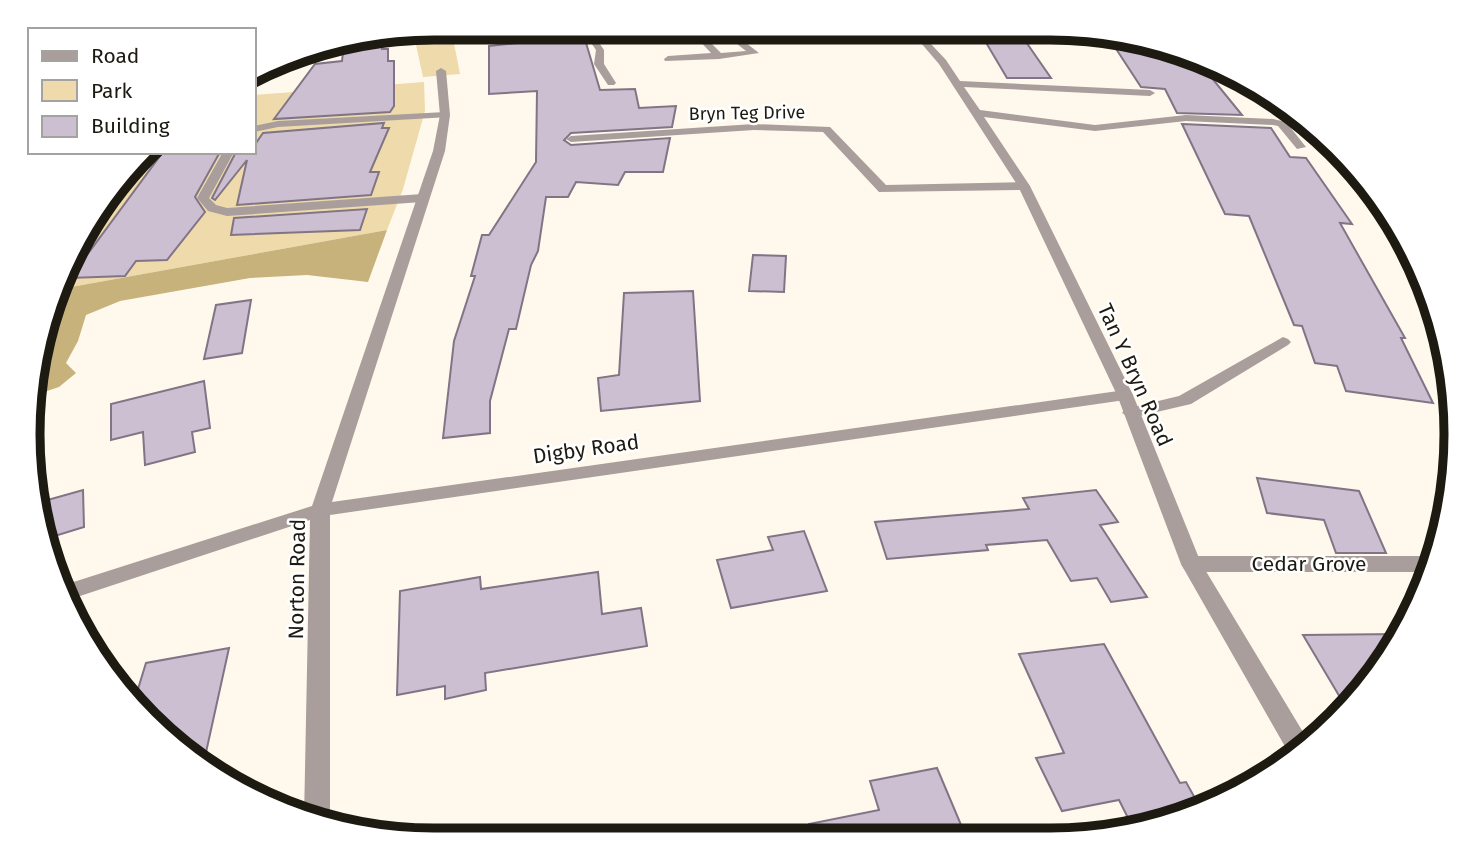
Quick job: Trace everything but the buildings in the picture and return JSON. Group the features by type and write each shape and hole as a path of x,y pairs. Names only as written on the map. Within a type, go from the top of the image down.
{"street":[{"path":"594,40 600,50 599,64 611,83"},
{"path":"703,40 719,56"},
{"path":"668,60 755,53 738,40"},
{"name":"Tan Y Bryn Road","path":"923,40 943,62 1024,187 1128,404 1191,564 1295,742"},
{"name":"Norton Road","path":"317,810 320,510 439,152 445,114 441,71"},
{"path":"957,84 1150,93"},
{"path":"977,113 1039,123 1095,128 1186,118 1273,122 1282,124 1301,147"},
{"path":"256,130 278,124 445,114"},
{"name":"Bryn Teg Drive","path":"571,139 754,127 827,129 883,189 1024,187"},
{"path":"228,154 202,198 212,208 227,212 422,198"},
{"name":"Digby Road","path":"73,591 320,510 1128,404 1185,400 1283,342"},
{"name":"Cedar Grove","path":"1191,564 1422,564"}],"green space":[{"path":"453,40 460,74 423,77 415,41"},
{"path":"424,82 425,111 403,189 387,230 68,288 107,215 138,174 158,154 256,154 256,95"}],"shaded area":[{"path":"387,230 368,282 307,275 250,278 120,301 86,315 78,341 66,363 76,373 59,387 43,392 54,332 68,288"}]}
